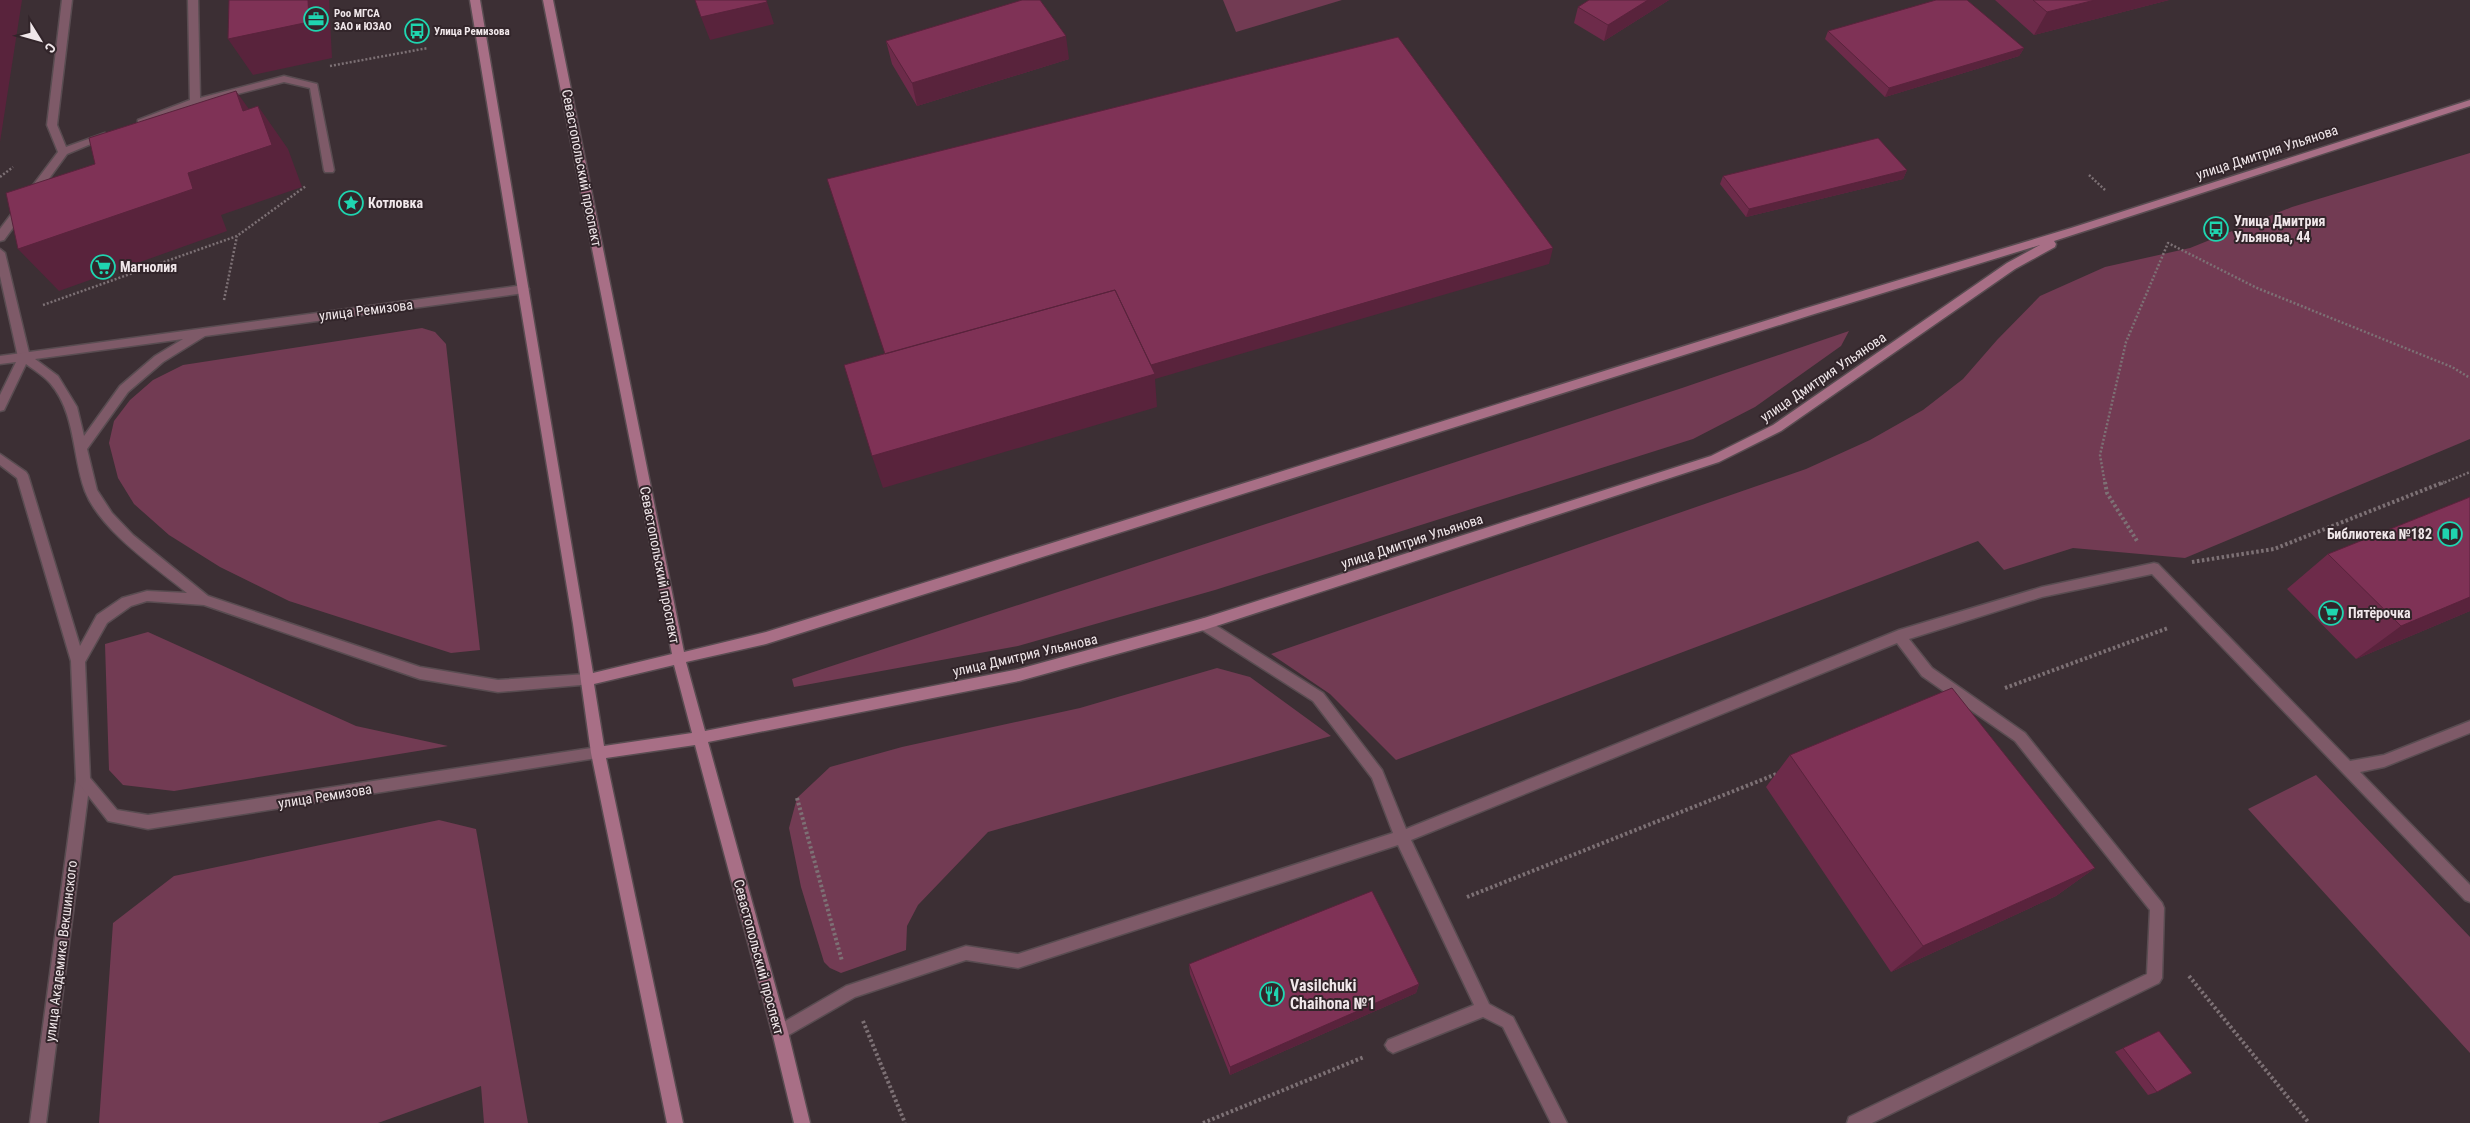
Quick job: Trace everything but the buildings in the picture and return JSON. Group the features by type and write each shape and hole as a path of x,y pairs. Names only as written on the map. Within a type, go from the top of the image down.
{"main road":[{"path":"475,0 588,680 598,753 675,1123"},
{"name":"Севастопольский проспект","path":"548,0 679,659 780,1032 802,1123"},
{"name":"улица Дмитрия Ульянова","path":"679,659 776,635 1798,315 2074,231 2470,103"},
{"name":"улица Дмитрия Ульянова","path":"700,738 1019,675 1204,624 1714,460 1777,428 2011,266 2074,231"},
{"path":"588,680 679,659"},
{"name":"улица Ремизова","path":"598,753 700,738"}],"street":[{"path":"63,152 52,126 67,0"},
{"path":"193,0 195,102"},
{"path":"134,125 195,102 284,79 314,86 329,170"},
{"path":"0,237 63,152 116,132"},
{"path":"0,253 24,357 0,407"},
{"name":"улица Ремизова","path":"0,360 208,330 524,289"},
{"name":"улица Ремизова","path":"82,447 124,389 159,359 208,330"},
{"path":"24,357 54,379 71,407 91,491 108,517 129,539 204,600"},
{"path":"0,459 22,475 78,661 83,780"},
{"path":"780,1032 851,991 966,954 1018,961 1402,837 1899,636 2042,592 2154,568 2470,895"},
{"path":"78,661 102,619 127,602 147,596 204,600 420,673 498,686 588,680"},
{"path":"1204,624 1318,697 1377,774 1402,837 1484,1009 1508,1022 1559,1123"},
{"path":"1855,1123 2154,978 2157,908 2020,737 1928,672 1899,636"},
{"path":"2347,768 2384,761 2470,727"},
{"name":"улица Ремизова","path":"83,780 113,816 148,822 598,753"},
{"name":"улица Академика Векшинского","path":"38,1123 83,780"},
{"path":"1393,1045 1484,1009"}],"path":[{"path":"15,315 236,236 329,170"},
{"path":"2089,175 2110,194"},
{"path":"224,303 236,236"},
{"path":"2470,378 2452,367 2257,288 2168,243 2126,342 2100,455 2107,493 2154,568 2274,549 2470,472"},
{"path":"2002,689 2177,624"},
{"path":"1463,898 1788,769"},
{"path":"2156,936 2310,1123"},
{"path":"1203,1123 1393,1045"}],"shaded area":[{"path":"1223,0 1342,0 1236,32"},
{"path":"2470,153 2470,439 2185,558 2073,548 2004,570 1978,541 1396,760 1330,694 1271,654 1806,469 1870,440 1923,410 1963,379 1997,340 2040,296 2105,267 2190,248 2292,207"},
{"path":"422,328 435,332 446,344 480,650 451,653 289,601 220,567 169,535 134,504 118,478 109,443 114,421 130,400 153,380 183,365"},
{"path":"1849,331 1841,346 1755,407 1693,439 1215,590 1018,646 794,687 792,679 1682,388"},
{"path":"148,632 356,726 448,746 174,791 123,785 109,770 105,644"},
{"path":"1217,668 1250,677 1331,736 988,832 918,905 907,926 906,950 841,973 830,968 824,962 801,887 789,828 797,798 830,767 902,747 1080,708"},
{"path":"2316,775 2470,937 2470,1053 2248,809"},
{"path":"439,820 476,829 528,1123 484,1123 481,1086 378,1123 99,1123 113,923 174,876"}],"place":[{"name":"Роо МГСА ЗАО и ЮЗАО","path":"316,19"},
{"name":"Улица Ремизова","path":"417,31"},
{"name":"Котловка","path":"351,203"},
{"name":"Улица Дмитрия Ульянова, 44","path":"2216,229"},
{"name":"Магнолия","path":"103,267"},
{"name":"Библиотека №182","path":"2450,534"},
{"name":"Пятёрочка","path":"2331,613"},
{"name":"Vasilchuki Chaihona №1","path":"1272,994"}]}
